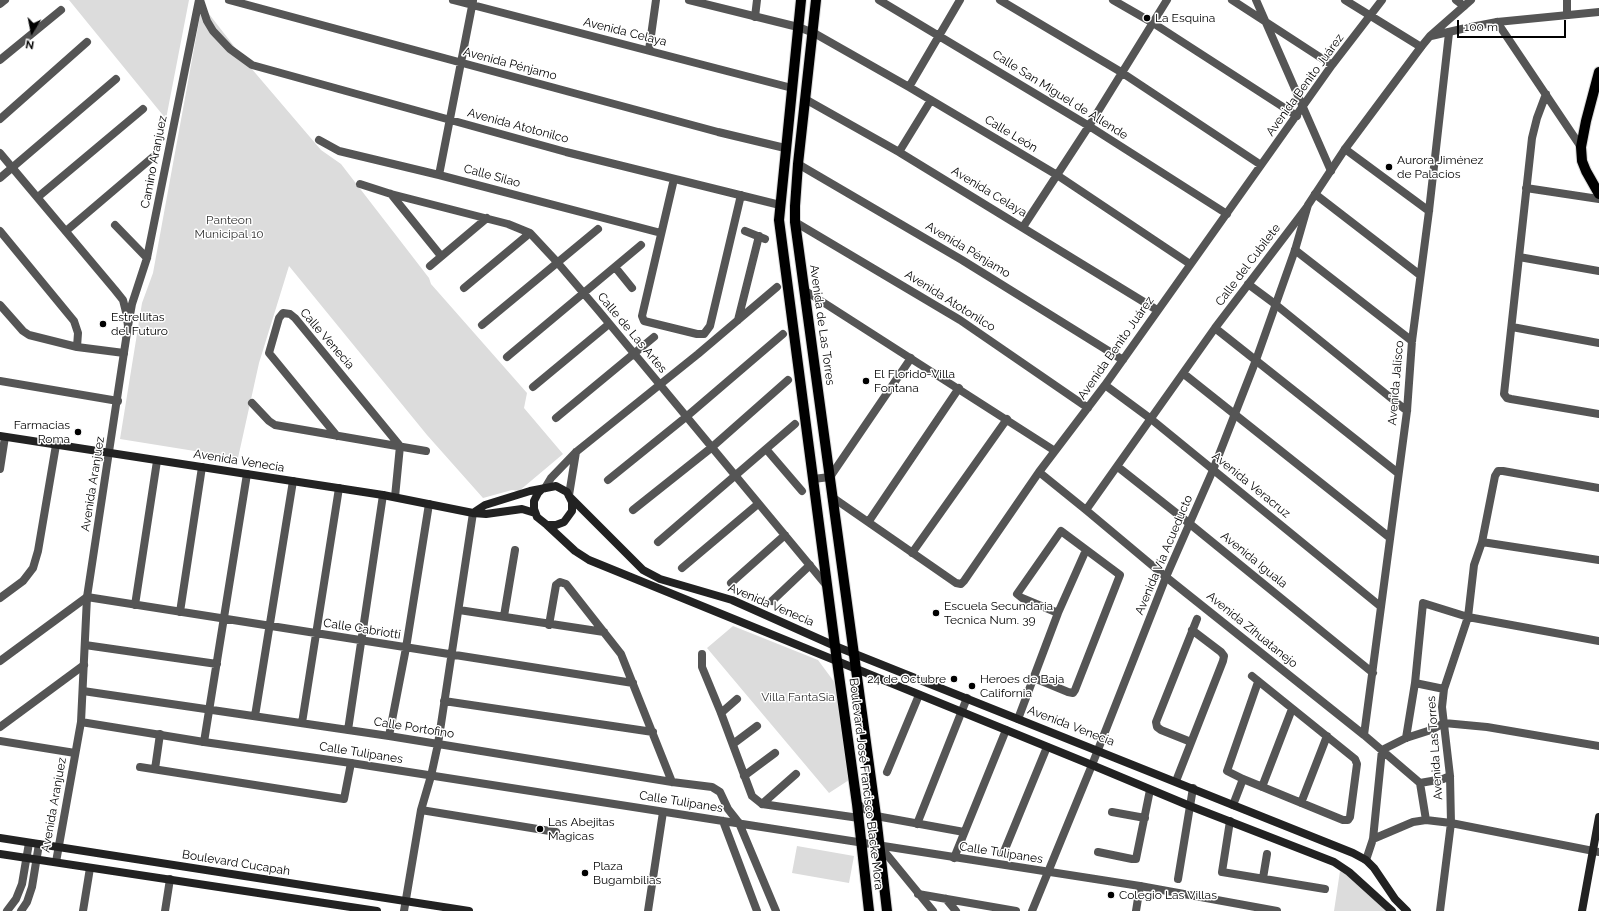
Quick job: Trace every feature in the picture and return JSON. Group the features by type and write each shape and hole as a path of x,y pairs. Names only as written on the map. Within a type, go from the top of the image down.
{"main road":[{"path":"801,0 779,220 835,646"},
{"name":"Avenida de Las Torres","path":"816,0 814,33 798,164 795,222 853,652"},
{"path":"1599,72 1586,121 1581,147 1582,161 1599,194"},
{"name":"Avenida Venecia","path":"3,437 383,495 473,513 486,514 522,509 535,513"},
{"path":"473,513 486,505 530,491 552,486 560,488 570,497 572,511 568,519 556,525 547,524"},
{"path":"544,488 538,493 534,501 535,513 540,520 547,524 575,551 590,560 1150,790 1334,862 1349,872 1392,911"},
{"name":"Avenida Venecia","path":"570,497 643,570 651,575 669,583 732,600 835,646 1098,749 1233,805 1354,852 1366,860 1374,868 1395,899 1407,911"},
{"name":"Boulevard José Francisco Blacke Mora","path":"835,646 859,818 869,911"},
{"name":"Boulevard José Francisco Blacke Mora","path":"853,652 876,816 887,911"},
{"path":"1582,911 1596,851 1599,817"},
{"name":"Boulevard Cucapah","path":"0,838 469,911"},
{"path":"0,854 377,911"},
{"path":"1376,898 1384,894 1387,886"}],"street":[{"path":"0,4 5,0"},
{"name":"Avenida Atotonilco","path":"199,0 206,21 213,31 230,49 252,65 566,152 780,206"},
{"name":"Camino Aranjuez","path":"128,326 132,304 147,258 199,0"},
{"name":"Avenida Pénjamo","path":"229,0 718,132 785,148"},
{"name":"Avenida Celaya","path":"453,0 473,3 792,88"},
{"path":"649,50 656,0"},
{"path":"755,17 757,0"},
{"name":"Calle San Miguel de Allende","path":"879,0 1089,126 1227,214"},
{"path":"909,87 960,0"},
{"path":"1000,0 1122,72 1261,165"},
{"path":"1113,0 1153,23 1297,116"},
{"path":"1023,227 1089,126 1167,0"},
{"path":"1232,0 1332,65"},
{"path":"1256,0 1304,106 1331,171"},
{"path":"1344,0 1421,47"},
{"name":"Avenida Benito Juárez","path":"832,497 956,583 961,584 1039,472 1123,360 1332,65 1382,0"},
{"path":"1456,0 1467,3"},
{"path":"1567,0 1567,15"},
{"name":"Calle León","path":"695,1 798,27 814,33 909,87 1057,175 1190,264"},
{"path":"439,175 473,3"},
{"name":"Calle del Cubilete","path":"1086,510 1184,374 1215,328 1308,205 1345,149 1421,47 1430,36 1467,3"},
{"path":"0,60 61,10"},
{"path":"1430,36 1496,22 1599,12"},
{"path":"1496,22 1581,147"},
{"name":"Avenida Jalisco","path":"1364,735 1406,411 1412,341 1430,211 1449,33"},
{"path":"0,119 88,42"},
{"path":"0,178 116,79"},
{"path":"1546,94 1537,118 1532,138 1504,390 1505,396 1511,400 1599,414"},
{"name":"Avenida Celaya","path":"805,98 899,152 1157,310"},
{"path":"899,152 931,100"},
{"path":"38,197 143,109"},
{"name":"Calle Silao","path":"319,140 339,151 439,175 661,233"},
{"path":"1345,149 1430,211"},
{"name":"Avenida Aranjuez","path":"0,153 123,300 128,326 118,402 87,597 83,691 80,722 56,862"},
{"path":"66,231 153,157"},
{"name":"Avenida Pénjamo","path":"798,164 962,260 1123,360"},
{"path":"674,179 642,319 644,321 697,334 704,334 710,326 741,195"},
{"name":"Calle de Las Artes","path":"360,184 391,194 487,218 520,228 530,233 557,262 827,586"},
{"path":"1526,188 1599,199"},
{"path":"391,194 442,256"},
{"path":"1316,194 1420,275"},
{"name":"Avenida Vía Acueducto","path":"1032,911 1092,765 1166,577 1213,470 1256,360 1295,250 1308,205"},
{"path":"430,266 487,218"},
{"name":"Avenida Atotonilco","path":"795,222 960,320 1088,408"},
{"path":"115,224 147,258"},
{"path":"482,325 598,229"},
{"path":"0,231 74,321 78,333 77,347"},
{"path":"738,320 762,237 745,231"},
{"path":"464,288 530,233"},
{"path":"507,357 641,245"},
{"path":"1295,250 1412,341"},
{"path":"1519,258 1599,271"},
{"path":"615,266 632,288"},
{"path":"1248,284 1275,304 1406,411"},
{"path":"544,488 551,478 576,452 660,385 776,288"},
{"path":"804,290 1055,451"},
{"path":"0,305 22,331 29,335 77,347 124,353"},
{"name":"Calle Venecia","path":"337,436 269,353 279,318 283,313 290,314 296,318 400,446"},
{"path":"533,387 609,324"},
{"path":"1512,327 1599,343"},
{"path":"1215,328 1398,473"},
{"path":"608,480 686,417 783,334"},
{"path":"556,418 654,337"},
{"path":"813,479 830,477 912,358"},
{"path":"1184,374 1389,537"},
{"path":"1,380 118,402"},
{"path":"633,510 711,448 788,380"},
{"name":"Avenida Veracruz","path":"1105,385 1151,419 1380,606"},
{"path":"869,522 959,388"},
{"path":"252,403 269,421 275,425 426,451"},
{"path":"912,553 1007,419"},
{"path":"658,542 795,424"},
{"path":"0,469 3,437"},
{"path":"0,598 23,581 33,568 38,551 56,445"},
{"path":"395,497 400,446"},
{"path":"766,449 802,491"},
{"path":"570,497 576,452"},
{"path":"135,606 157,461"},
{"path":"180,612 202,467"},
{"name":"Avenida Iguala","path":"1118,467 1373,673"},
{"name":"Avenida Las Torres","path":"1440,911 1451,823 1450,776 1442,707 1444,690 1468,617 1474,565 1482,542 1495,476 1498,471 1503,471 1599,488"},
{"name":"Avenida Zihuatanejo","path":"1039,472 1166,577 1364,735 1420,783"},
{"path":"204,742 225,619 247,474"},
{"path":"255,716 293,481"},
{"path":"302,723 339,488"},
{"path":"348,730 360,641 383,495"},
{"path":"389,736 406,648 429,504"},
{"path":"682,568 758,504"},
{"path":"404,911 421,810 431,776 438,744 473,513"},
{"path":"1034,678 1073,693 1120,575 1061,531 1017,594 1022,598 1058,613"},
{"path":"731,583 785,535"},
{"path":"1482,542 1599,560"},
{"path":"504,616 515,550"},
{"path":"1018,718 1058,613 1086,550"},
{"path":"772,601 810,565"},
{"path":"549,625 556,585 560,582 566,584 621,654 672,782"},
{"path":"0,661 87,597"},
{"name":"Calle Cabriotti","path":"87,597 135,606 633,683"},
{"path":"1406,738 1415,683 1423,602 1468,617 1599,641"},
{"path":"459,610 504,616 549,625 604,632"},
{"path":"1191,742 1162,730 1157,727 1156,722 1197,619"},
{"path":"1176,781 1224,656 1221,652 1192,630"},
{"path":"85,645 217,664"},
{"path":"702,654 702,667 752,796 762,804 859,818"},
{"path":"0,727 84,665"},
{"path":"1252,676 1357,761 1350,817 1348,820 1343,820 1228,773 1226,768 1258,682"},
{"path":"1415,683 1444,690"},
{"name":"Calle Portofino","path":"83,691 389,736 716,789 720,792 728,809 739,823 776,911"},
{"path":"887,772 919,695"},
{"path":"917,824 967,698"},
{"path":"721,713 737,699"},
{"path":"444,701 653,732"},
{"path":"1262,787 1292,709"},
{"name":"Calle Tulipanes","path":"80,722 1140,886 1277,911"},
{"path":"1366,860 1373,839 1382,750 1406,738 1431,730 1444,723 1487,727 1599,746"},
{"path":"733,744 757,726"},
{"path":"954,858 1006,730"},
{"path":"155,769 160,734"},
{"path":"1301,803 1327,736"},
{"path":"0,741 75,752"},
{"path":"1004,854 1047,747"},
{"path":"744,776 775,753"},
{"path":"140,767 344,799 351,763"},
{"path":"762,804 796,774"},
{"path":"1426,820 1420,783 1450,776"},
{"path":"1233,805 1243,779"},
{"path":"1178,879 1193,788"},
{"path":"1098,852 1136,859 1150,790"},
{"path":"857,804 876,816 964,832"},
{"path":"728,809 723,821 757,911"},
{"path":"421,810 556,832"},
{"path":"648,911 663,812"},
{"path":"1112,812 1145,818"},
{"path":"1373,839 1413,822 1426,820 1451,823 1596,851"},
{"path":"1230,822 1222,872 1325,889"},
{"path":"7,911 18,894 22,884 29,843"},
{"path":"21,911 27,902 32,887 39,844"},
{"path":"879,846 933,911"},
{"path":"1263,878 1267,854"},
{"path":"83,911 90,868"},
{"path":"165,911 170,879"},
{"path":"1136,911 1140,886"},
{"path":"918,894 1016,911"},
{"path":"946,899 956,911"}],"green space":[{"path":"69,0 189,0 166,119"},
{"name":"Panteon Municipal 10","path":"202,5 251,68 321,150 341,164 429,278 431,284 527,393 524,408 563,454 519,491 512,490 483,498 427,435 289,266 259,363 238,458 120,439 142,303 153,273"},
{"name":"Villa FantaSia","path":"733,626 818,660 835,683 849,780 829,793 707,648"},
{"path":"797,846 854,856 849,883 792,873"},
{"path":"1340,871 1347,875 1386,911 1334,911"}],"place":[{"name":"La Esquina","path":"1147,18"},
{"name":"Aurora Jiménez de Palacios","path":"1389,167"},
{"name":"Estrellitas del Futuro","path":"103,324"},
{"name":"El Florido-Villa Fontana","path":"866,381"},
{"name":"Farmacias Roma","path":"78,432"},
{"name":"Escuela Secundaria Tecnica Num. 39","path":"936,613"},
{"name":"24 de Octubre","path":"954,679"},
{"name":"Heroes de Baja California","path":"972,686"},
{"name":"Las Abejitas Magicas","path":"540,829"},
{"name":"Plaza Bugambilias","path":"585,873"},
{"name":"Colegio Las Villas","path":"1111,895"}]}
